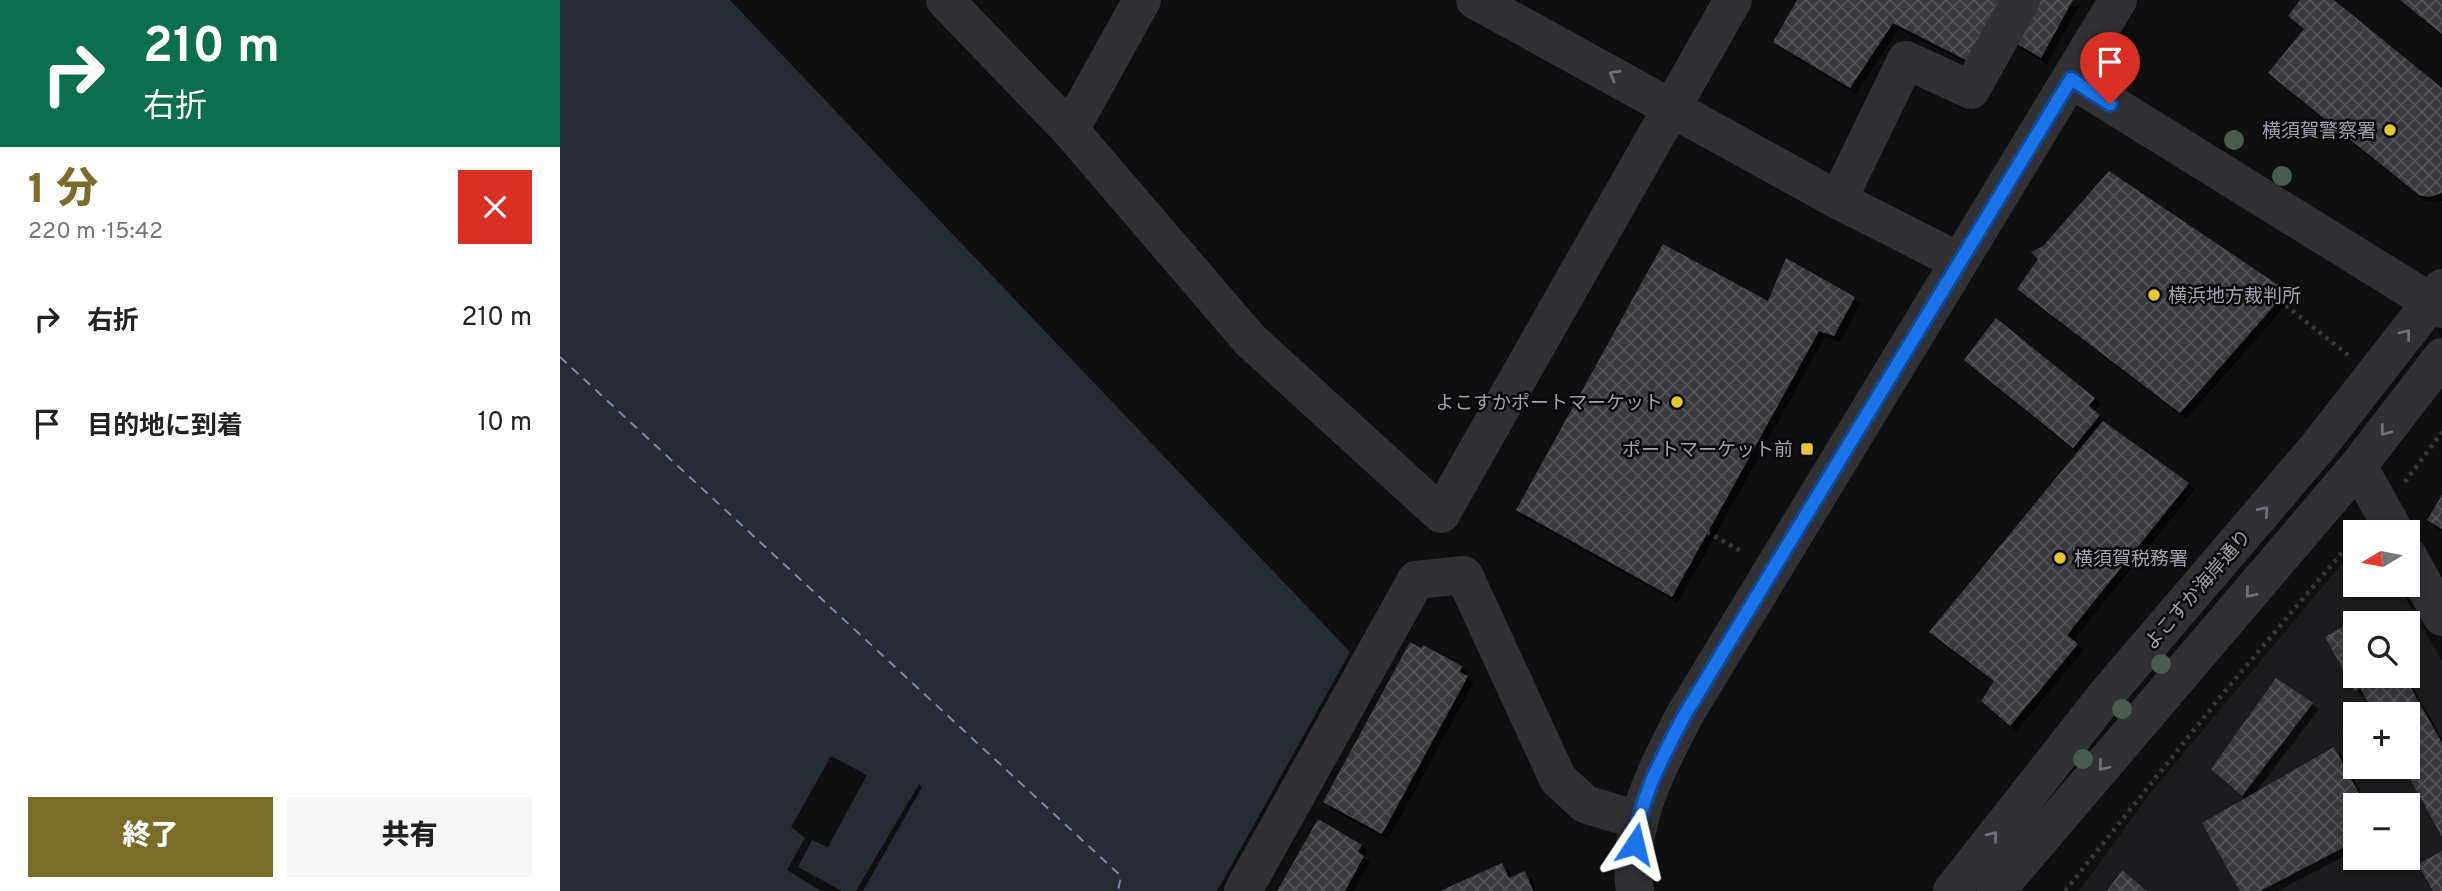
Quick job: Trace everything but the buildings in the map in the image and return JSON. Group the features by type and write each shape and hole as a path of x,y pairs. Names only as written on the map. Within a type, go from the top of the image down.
{"street":[{"path":"945,0 1070,130 1250,340 1441,514 1734,0"},
{"path":"1070,130 1142,0"},
{"path":"1475,0 1838,200 1958,261"},
{"path":"1838,200 1906,60 1971,90 2021,0"},
{"path":"1636,891 1632,868 1637,820 1650,783 1684,716 2118,0"},
{"path":"2071,79 2438,300"},
{"name":"よこすか海岸通り","path":"1952,891 2107,694 2317,449 2438,300"},
{"path":"1996,891 2358,467 2442,357"},
{"path":"2358,467 2388,520"},
{"path":"1243,891 1416,580 1464,575 1558,779 1585,804 1637,820"},
{"path":"2420,578 2442,617"}],"path":[{"path":"2279,300 2349,356"},
{"path":"2399,489 2442,432"},
{"path":"1707,533 1751,557"},
{"path":"2065,891 2225,691 2343,551"}],"shaded area":[{"path":"560,0 730,0 1350,652 1217,891 863,891 922,787 919,784 856,891 842,891 798,867 812,840 828,847 867,775 831,756 791,827 805,838 787,870 821,891 560,891"},
{"path":"2343,562 2343,597 2405,597 2413,611 2343,611 2343,688 2420,688 2420,623 2442,661 2442,891 2079,891 2152,791"}],"ferry route":[{"path":"560,357 1121,876 1118,891"}],"place":[{"name":"横須賀警察署","path":"2390,130"},
{"name":"横浜地方裁判所","path":"2154,295"},
{"name":"よこすかポートマーケット","path":"1677,402"},
{"name":"ポートマーケット前","path":"1807,449"},
{"name":"横須賀税務署","path":"2060,558"}],"route":[{"path":"1635,844 1637,820 1650,783 1684,716 2071,79 2110,104"}]}
